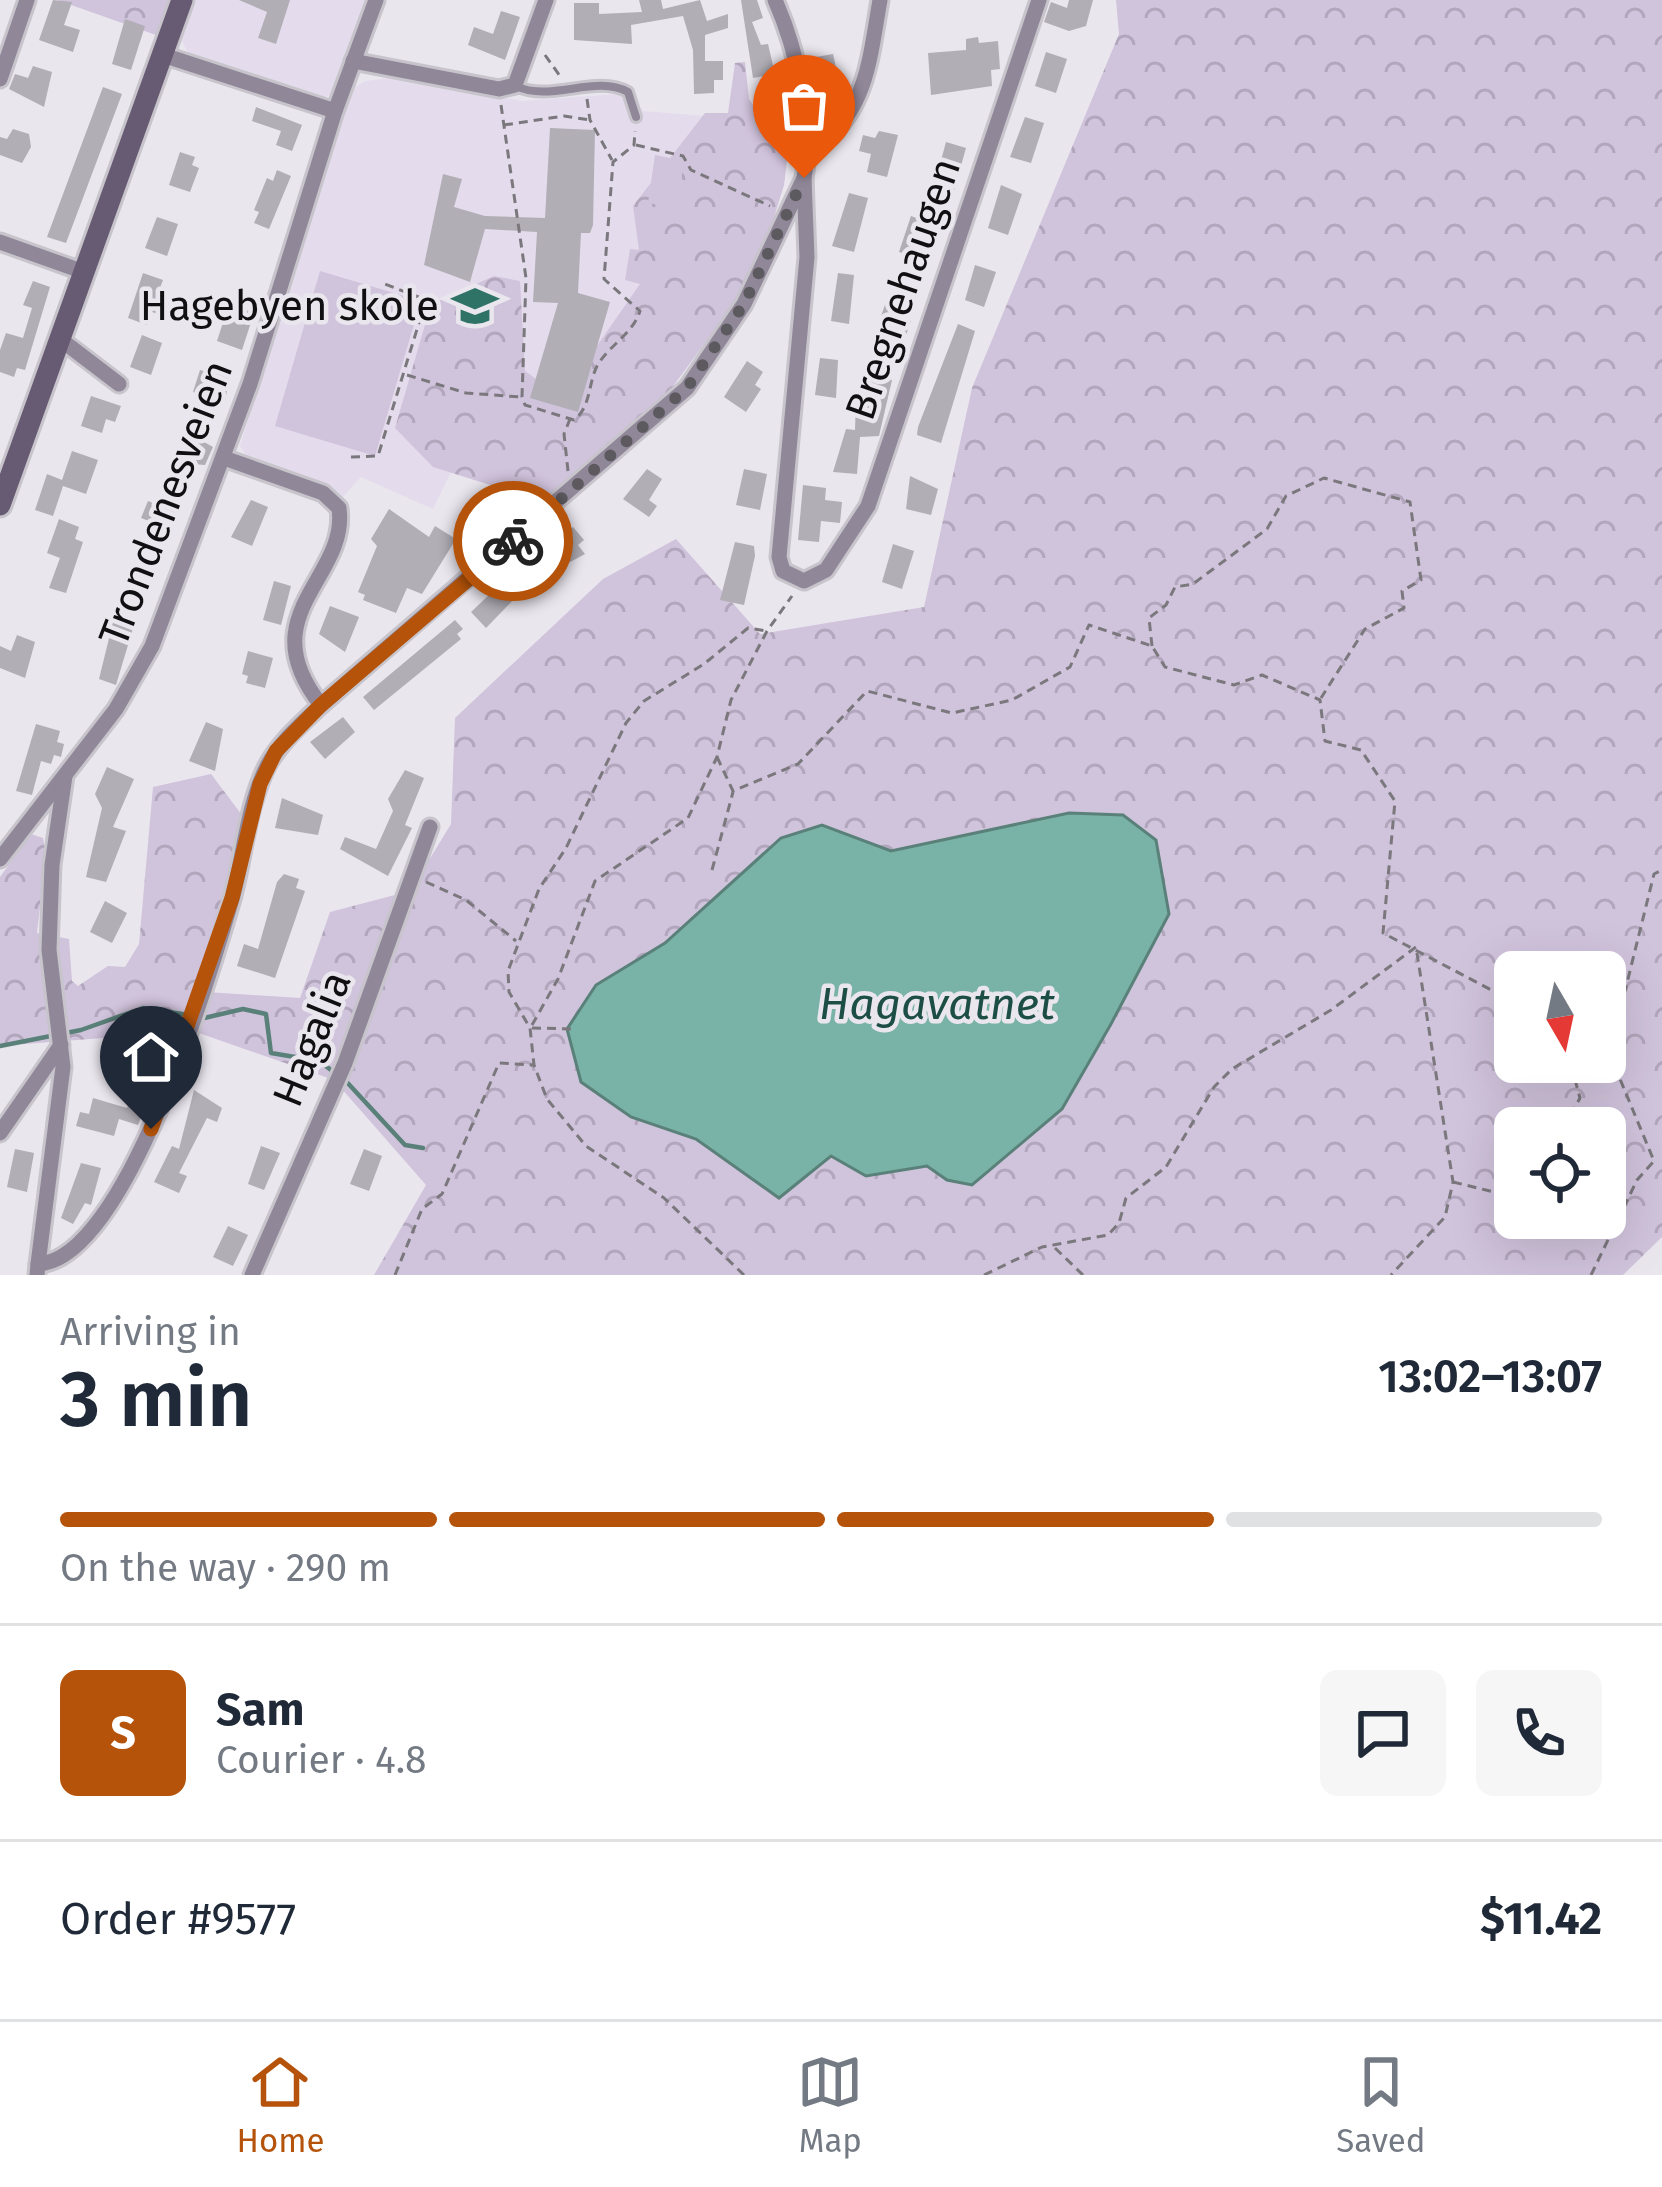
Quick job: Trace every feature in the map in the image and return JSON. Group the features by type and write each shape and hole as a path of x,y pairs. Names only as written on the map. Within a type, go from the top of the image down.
{"main road":[{"path":"0,506 182,0"}],"street":[{"path":"0,79 27,0"},
{"name":"Trondenesveien","path":"0,860 137,679 224,458 335,111 376,0"},
{"path":"353,61 507,87 531,44 546,0"},
{"path":"775,0 794,62 808,156 804,178 807,257 779,556 783,571 804,580"},
{"path":"808,156 847,122 860,98 880,0"},
{"name":"Bregnehaugen","path":"804,580 836,559 868,506 1039,0"},
{"path":"163,55 335,111"},
{"path":"65,773 50,920 62,1084 37,1270 66,1259 85,1242 143,1147 225,920 260,784 276,751 321,705 662,412 708,361 744,304 804,178"},
{"path":"0,242 84,272"},
{"path":"60,340 118,384"},
{"path":"224,458 323,493 339,508 339,527 295,634 298,667 321,705"},
{"name":"Hagalia","path":"252,1275 345,1063 430,827"},
{"path":"0,1132 62,1045"}],"lane":[{"path":"507,87 536,92 616,86 628,92 637,117"}],"path":[{"path":"531,44 540,46 569,90"},
{"path":"507,87 505,125 527,296 522,397 525,404 570,419 582,414 597,367 635,324 640,311 604,279 613,162 590,120 586,88"},
{"path":"505,125 564,116 590,120"},
{"path":"613,162 634,145 637,117"},
{"path":"634,145 683,156 691,170 764,205 789,208"},
{"path":"351,457 379,456 426,300 385,284"},
{"path":"405,374 466,393 522,397"},
{"path":"570,419 564,446 574,489"},
{"path":"1320,700 1262,675 1234,685 1165,668 1151,646 1149,618 1166,605 1175,587 1193,584 1267,529 1286,496 1324,478 1410,502 1421,580 1402,591 1404,608 1365,629 1320,700 1325,741 1360,750 1395,801 1383,933 1494,992"},
{"path":"530,1028 558,979 595,881 688,818 717,757 731,700 766,631 804,580"},
{"path":"733,790 798,764 867,691 952,713 1012,700 1070,667 1090,625 1151,646"},
{"path":"744,1275 664,1198 586,1146 547,1099 534,1065 530,1028 509,992 516,940 626,723 644,701 691,674 748,628 766,631"},
{"path":"712,870 733,790 717,757"},
{"path":"1626,982 1637,926 1654,874 1662,870"},
{"path":"413,876 466,900 516,940"},
{"path":"1391,1275 1445,1217 1453,1182 1416,947"},
{"path":"984,1275 1033,1250 1108,1235 1120,1223 1126,1198 1166,1167 1214,1087 1232,1069 1318,1018 1416,947"},
{"path":"530,1028 576,1029"},
{"path":"395,1275 422,1209 442,1194 499,1063 534,1065"},
{"path":"1591,1275 1637,1180 1654,1161 1622,1083"},
{"path":"1453,1182 1494,1192"},
{"path":"1054,1246 1084,1275"}],"shaded area":[{"path":"192,0 367,0 332,94 326,97 189,55 181,39"},
{"name":"Hagebyen skole","path":"400,77 522,101 616,94 644,111 717,117 659,323 463,448 433,509 361,477 341,499 327,487 249,460 240,446 344,106 351,90 365,81"}],"green space":[{"path":"57,0 169,0 156,35"},
{"path":"1116,0 1662,0 1662,1237 1623,1275 374,1275 426,1185 334,1080 193,1031 0,1046 0,877 31,834 43,838 46,854 37,933 69,939 72,981 78,986 108,966 125,967 139,944 153,787 211,774 254,831 207,992 300,998 330,912 410,891 451,824 455,718 603,579 676,539 760,634 924,607 972,388 1119,34","holes":["1069,813 1123,815 947,1180 927,1166 866,1176 831,1156 779,1198 696,1139 596,985 665,943 781,838 822,825 890,851"]},
{"path":"745,62 749,99 759,114 792,118 784,185 757,272 666,396 541,501 433,467 395,428 431,304 494,276 520,281 525,371 553,391 576,376 640,284 625,280 630,249 639,250 633,206 705,113 728,113 735,63"},
{"path":"655,155 684,161 677,208 648,203"},
{"path":"320,271 421,301 375,456 275,426"}],"water":[{"name":"Hagavatnet","path":"1069,813 1123,815 1156,840 1169,914 1062,1109 972,1185 947,1180 927,1166 866,1176 831,1156 779,1198 696,1139 631,1117 581,1082 567,1029 596,985 665,943 781,838 822,825 891,851"}],"building":[{"path":"53,0 72,2 64,25 80,30 73,52 39,40"},
{"path":"239,0 290,0 276,44 258,38 267,12"},
{"path":"639,0 661,0 663,9 700,0 707,21 728,14 728,28 705,35 705,61 723,61 723,80 714,80 714,93 694,94 693,50 683,16 631,25 632,44 574,40 574,3 599,3 599,14 642,12"},
{"path":"741,0 757,0 763,18 752,22 761,45 768,44 775,74 753,78"},
{"path":"1069,0 1093,0 1086,26 1069,31 1044,22 1051,2 1067,8"},
{"path":"501,11 520,17 505,60 468,45 474,27 493,34"},
{"path":"125,19 145,26 131,70 112,64"},
{"path":"978,37 979,43 998,41 1000,69 991,70 992,86 931,95 928,53 966,50 966,39"},
{"path":"1046,52 1067,59 1056,93 1035,86"},
{"path":"833,54 842,95 821,101 816,57"},
{"path":"33,66 52,72 44,107 9,89 15,74 28,78"},
{"path":"103,87 122,94 66,243 47,237"},
{"path":"256,107 302,125 292,151 276,145 281,131 252,121"},
{"path":"1025,117 1044,123 1031,163 1010,157"},
{"path":"550,128 595,130 593,225 590,233 581,233 578,293 610,302 578,412 530,398 558,303 533,302 537,232 485,229 470,282 424,265 443,174 462,179 454,207 485,216 545,218"},
{"path":"13,129 29,134 31,147 22,163 0,155 0,137 7,139"},
{"path":"879,131 898,135 887,177 867,172 871,154 859,151 863,135 875,138"},
{"path":"946,142 966,148 951,201 932,194"},
{"path":"180,152 195,157 192,165 199,168 190,192 169,185"},
{"path":"277,170 291,176 269,229 254,223 259,212 254,210 267,178 273,181"},
{"path":"1001,185 1022,194 1008,235 988,228"},
{"path":"849,193 868,198 854,252 832,246"},
{"path":"911,216 933,224 921,259 899,252"},
{"path":"157,217 178,224 167,256 145,248"},
{"path":"975,265 996,272 984,307 965,300"},
{"path":"143,273 163,280 158,293 171,297 164,316 152,312 147,325 128,318"},
{"path":"838,273 854,275 849,324 831,321"},
{"path":"33,281 50,287 25,370 17,368 14,377 0,372 0,350 6,333 23,338 32,308 23,305"},
{"path":"888,296 908,304 903,319 911,321 906,335 878,325"},
{"path":"229,304 254,313 242,350 217,341"},
{"path":"958,324 975,331 941,443 917,435 918,427"},
{"path":"142,335 162,343 151,375 130,367"},
{"path":"820,358 838,360 836,398 815,395"},
{"path":"747,361 763,372 755,385 761,389 746,412 724,397"},
{"path":"212,366 230,372 225,402 193,392 200,370 210,373"},
{"path":"867,371 892,380 879,436 860,437 857,474 833,472 846,429 855,430 856,400"},
{"path":"91,396 121,406 115,422 106,419 102,433 81,426"},
{"path":"190,434 213,447 205,465 193,464 189,476 175,472"},
{"path":"72,451 98,460 86,494 63,486 53,516 35,510 47,474 62,480"},
{"path":"647,469 662,479 649,500 657,506 649,517 623,499"},
{"path":"744,469 767,474 760,510 736,505"},
{"path":"910,476 938,489 931,515 906,509"},
{"path":"803,485 826,488 825,500 842,502 840,523 821,521 819,542 798,540"},
{"path":"163,493 179,499 170,529 141,518 148,501 158,505"},
{"path":"251,500 268,507 252,546 231,537"},
{"path":"389,509 429,537 435,526 456,539 422,594 407,588 396,613 363,600 365,595 358,592 377,546 371,539"},
{"path":"59,519 79,527 75,539 83,542 66,593 49,588 60,558 47,553"},
{"path":"573,527 584,540 578,545 585,554 546,575 533,558 545,543"},
{"path":"735,542 754,546 744,605 720,600"},
{"path":"893,544 914,551 902,589 882,582"},
{"path":"508,577 521,592 486,628 471,612"},
{"path":"274,581 291,586 281,625 263,620"},
{"path":"330,606 359,617 345,652 319,634"},
{"path":"114,618 134,625 116,685 99,679"},
{"path":"455,620 463,629 457,634 461,639 374,710 363,697"},
{"path":"17,635 35,642 25,678 0,668 0,646 11,651"},
{"path":"248,651 273,658 265,688 246,683 248,676 242,674"},
{"path":"343,717 355,732 325,759 310,742"},
{"path":"206,722 223,729 215,771 189,761"},
{"path":"36,724 60,731 57,742 64,744 61,757 54,755 51,764 41,761 32,795 16,791"},
{"path":"107,767 134,779 113,827 126,831 106,882 86,877 102,808 95,794"},
{"path":"405,770 424,778 405,825 412,828 388,876 340,849 345,837 376,849 393,811 388,799"},
{"path":"282,798 323,815 318,835 275,828"},
{"path":"284,874 299,879 296,888 305,891 275,978 237,966 244,944 258,949 277,882"},
{"path":"105,901 127,913 112,943 90,932"},
{"path":"122,1054 152,1063 145,1087 115,1078"},
{"path":"194,1090 222,1108 217,1122 207,1118 179,1173 187,1176 179,1193 154,1182 172,1146 179,1149"},
{"path":"131,1096 147,1101 138,1125 119,1119 114,1136 76,1126 80,1112 89,1114 93,1098 127,1108"},
{"path":"261,1146 280,1153 264,1190 248,1184"},
{"path":"15,1149 34,1153 27,1192 7,1187"},
{"path":"364,1149 382,1156 369,1191 350,1184"},
{"path":"81,1163 101,1168 91,1205 85,1203 73,1224 61,1218"},
{"path":"228,1226 248,1235 233,1266 213,1257"}],"waterway":[{"path":"0,1046 81,1030 143,1008 189,1015"},
{"path":"200,1019 243,1009 266,1014 271,1053 319,1061 335,1073"},
{"path":"344,1079 405,1145 423,1148"}],"way so far":[{"path":"513,541 687,388 744,304 804,178"}],"place":[{"name":"Hagebyen skole","path":"475,306"}],"route":[{"path":"151,1129 232,898 266,767 321,705 513,541"}]}
